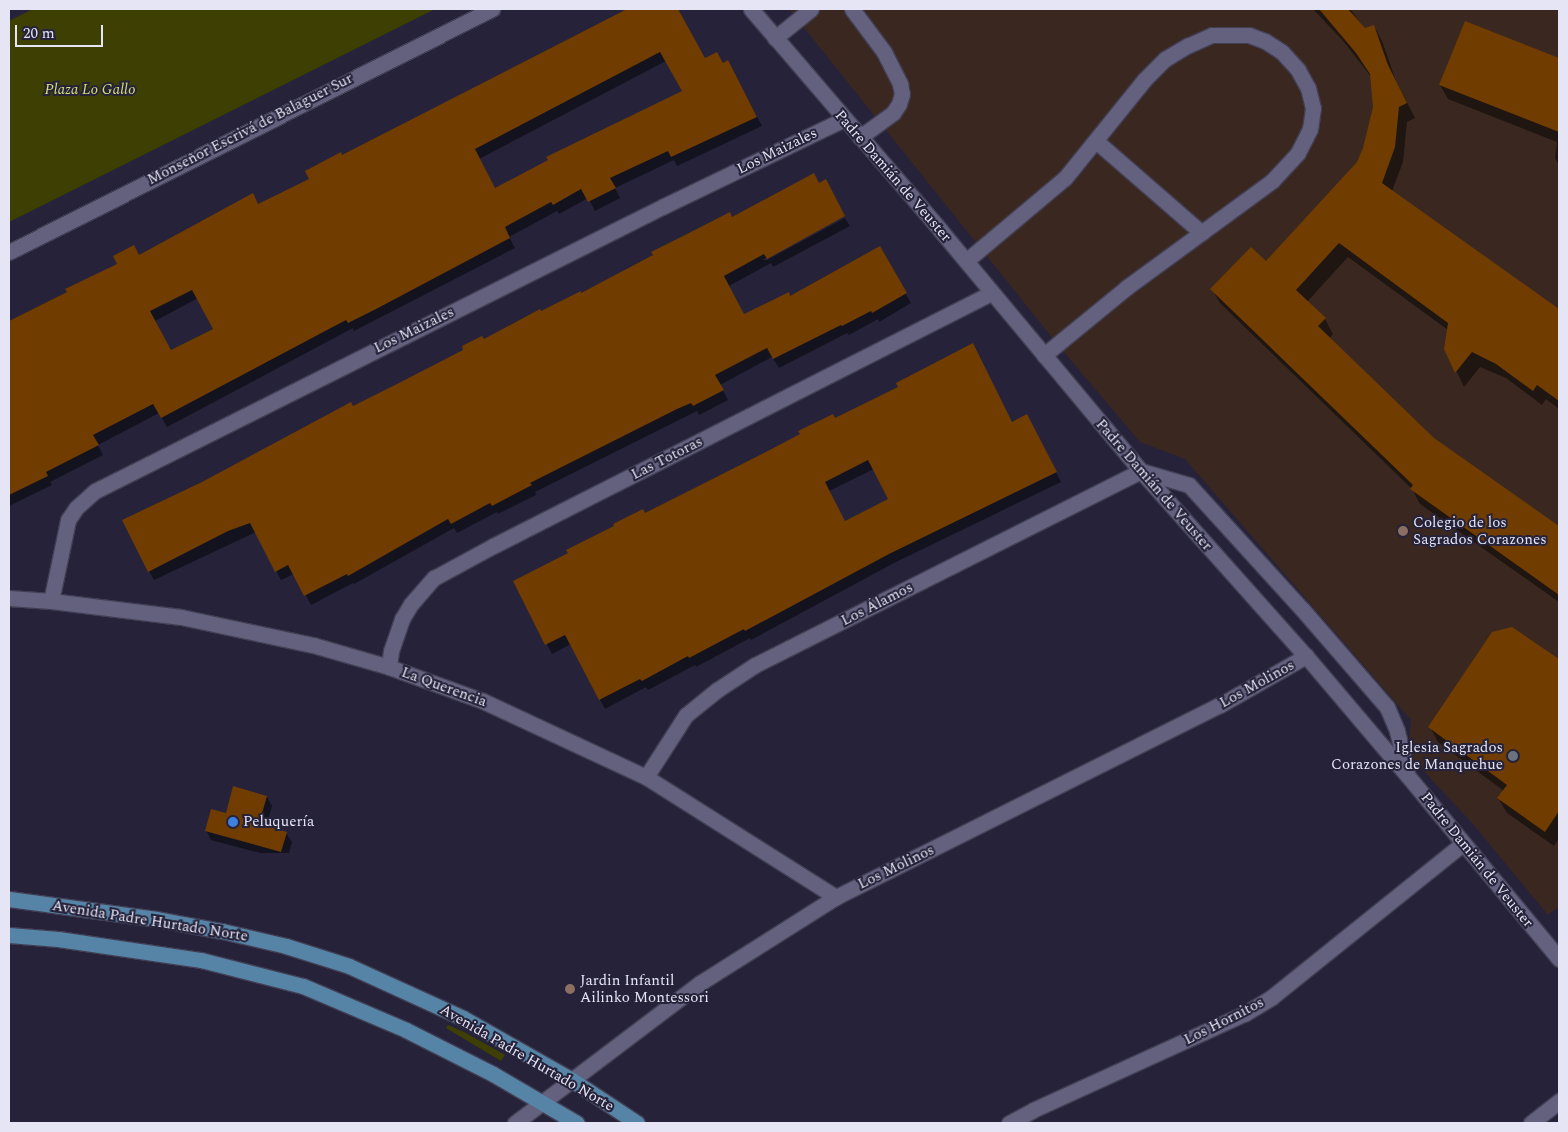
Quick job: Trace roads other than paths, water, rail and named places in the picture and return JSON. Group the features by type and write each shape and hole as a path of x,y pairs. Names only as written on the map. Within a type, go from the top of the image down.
{"main road":[{"name":"Avenida Padre Hurtado Norte","path":"9,899 157,919 222,931 286,946 349,966 463,1018 572,1080 637,1123"},
{"name":"Avenida Padre Hurtado Norte","path":"9,935 58,939 200,960 303,986 406,1030 543,1102 577,1123"}],"street":[{"name":"Monseñor Escrivá de Balaguer Sur","path":"9,252 492,9"},
{"name":"Padre Damián de Veuster","path":"751,9 966,261 1141,471 1306,656 1407,775 1559,960"},
{"path":"775,38 811,9"},
{"path":"852,9 884,52 900,84 902,94 900,104 893,113 860,138"},
{"path":"966,261 1065,178 1144,80 1165,59 1187,46 1212,35 1249,34 1265,41 1282,52 1298,70 1308,88 1313,108 1310,129 1298,153 1272,181 1106,304 1044,355"},
{"name":"Los Maizales","path":"51,601 68,520 76,508 95,491 664,206 844,119"},
{"path":"1096,141 1202,232"},
{"name":"Las Totoras","path":"389,667 391,650 402,619 411,604 434,578 492,546 991,293"},
{"path":"1141,471 1189,485 1302,608 1387,707 1397,731 1407,775"},
{"name":"Los Álamos","path":"646,777 686,715 717,690 755,665 1141,471"},
{"name":"La Querencia","path":"9,598 51,601 182,617 313,645 389,667 483,701 646,777 836,897"},
{"name":"Los Molinos","path":"515,1123 700,983 836,897 1220,705 1306,656"},
{"name":"Los Hornitos","path":"1009,1123 1033,1110 1244,1014 1278,992 1462,844"},
{"path":"1530,1123 1559,1101"}],"place":[{"name":"Colegio de los Sagrados Corazones","path":"1403,531"},
{"name":"Iglesia Sagrados Corazones de Manquehue","path":"1513,756"},
{"name":"Peluquería","path":"233,822"},
{"name":"Jardin Infantil Ailinko Montessori","path":"570,989"}],"park label":[{"name":"Plaza Lo Gallo","path":"90,90"}]}
